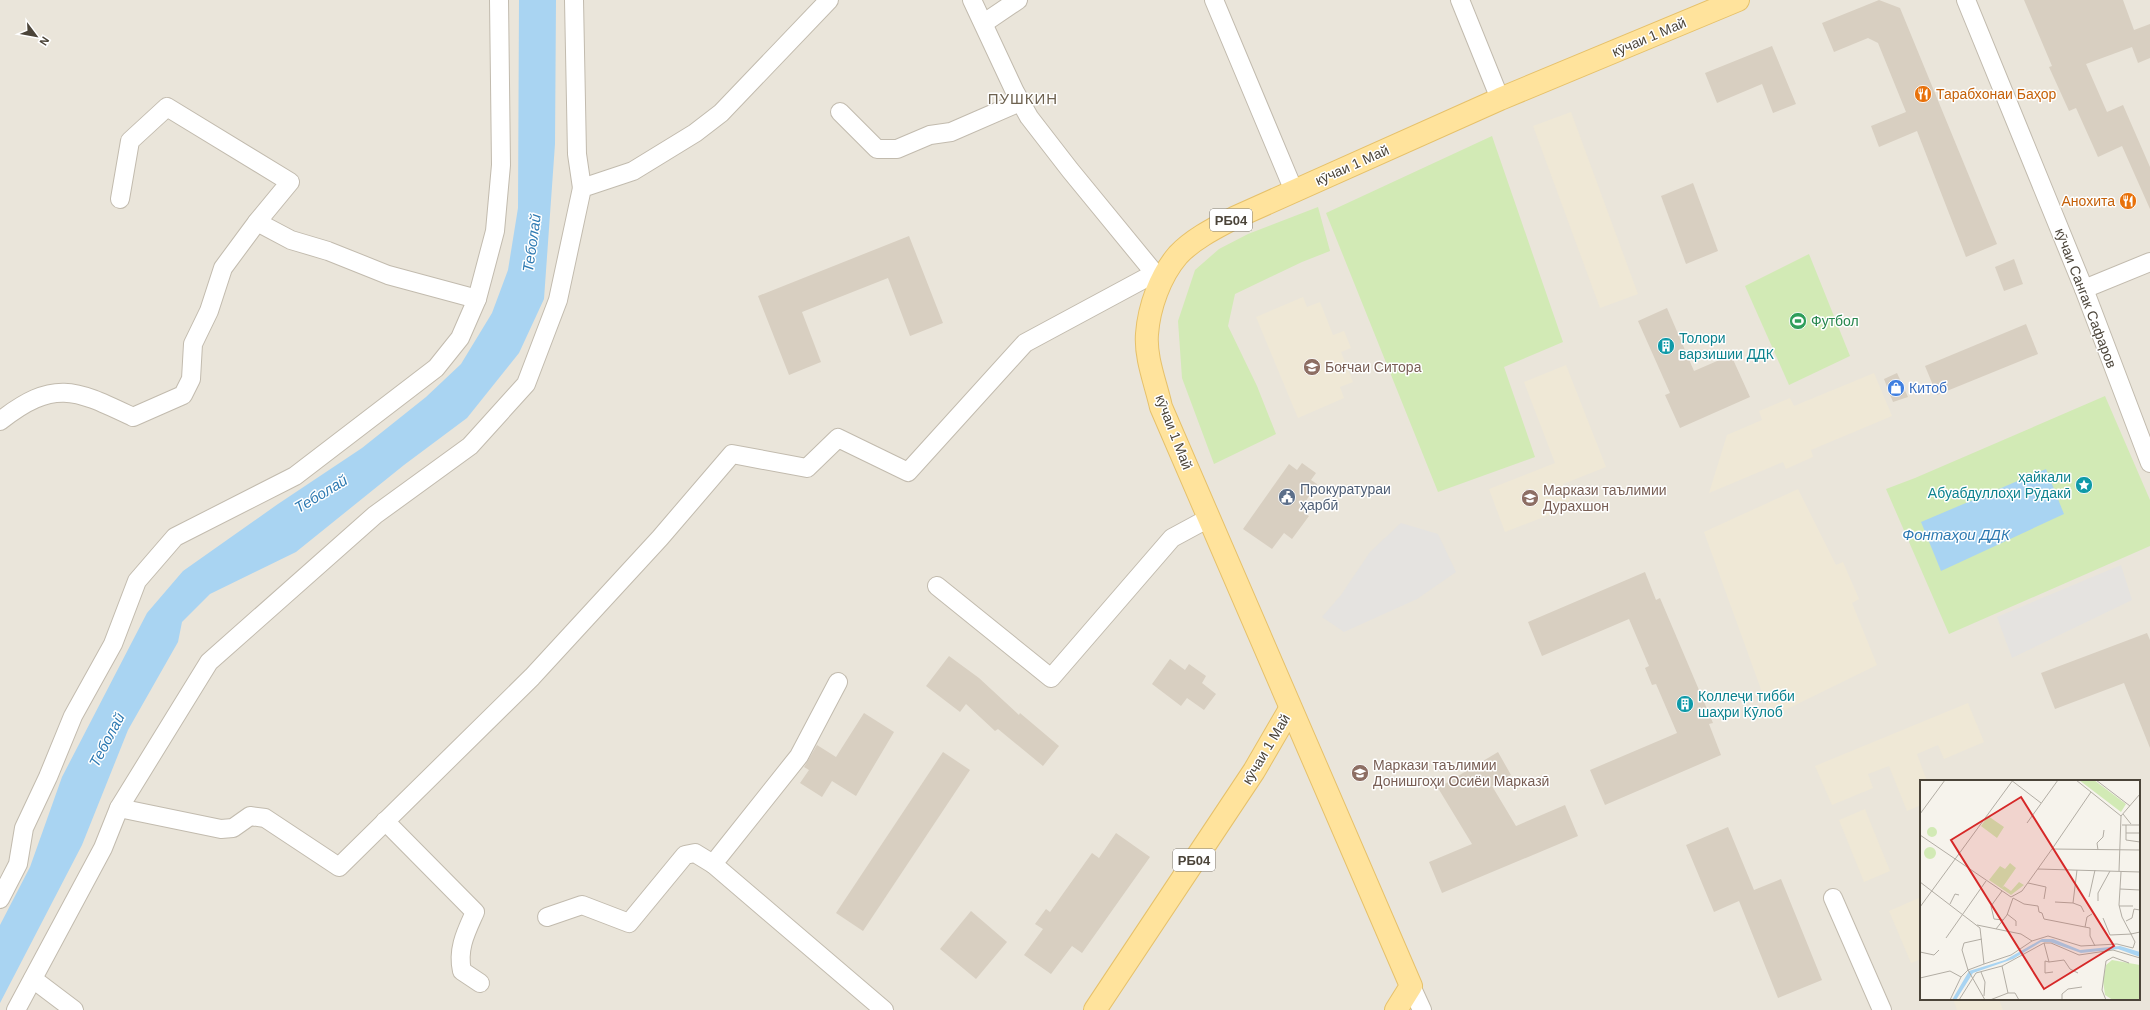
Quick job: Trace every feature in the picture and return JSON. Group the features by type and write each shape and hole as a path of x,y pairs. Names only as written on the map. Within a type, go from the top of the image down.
{"main road":[{"name":"кӯчаи 1 Май","path":"1095,1010 1254,771 1290,709 1161,407 1151,366 1147,335 1158,277 1178,255 1205,234 1234,218 1500,99 1738,0"},
{"path":"1290,709 1411,986 1396,1010"}],"street":[{"path":"0,899 18,864 24,828 73,716 113,644 137,581 175,537 294,476 436,368 460,338 477,299 495,231 501,165 499,0"},
{"path":"16,1010 103,848 119,808 209,662 375,515 470,446 526,384 558,300 582,188 577,154 574,0"},
{"path":"582,188 633,171 695,133 721,113 829,0"},
{"path":"119,808 221,829 233,828 250,816 265,818 339,867 532,677 660,538 732,454 807,468 838,438 908,472 1025,343 1158,277 1070,170 1029,117 1020,102 972,0"},
{"path":"984,23 1018,0"},
{"path":"1214,0 1294,191"},
{"path":"1460,0 1500,99"},
{"name":"кӯчаи Сангак Сафаров","path":"1966,0 2084,289 2150,463"},
{"path":"840,112 877,149 898,149 930,135 951,132 1020,102"},
{"path":"0,421 16,409 39,398 65,391 90,396 134,417 183,395 191,379 193,344 209,311 223,268 257,222 290,182 167,107 130,141 120,199"},
{"path":"257,222 291,240 328,251 388,276 477,299"},
{"path":"2084,289 2150,262"},
{"path":"937,586 1050,678 1172,538 1209,518"},
{"path":"713,864 799,756 838,682"},
{"path":"385,821 475,912 462,939 459,957 462,971 480,983"},
{"path":"547,917 582,905 629,923 685,855 695,853 713,864 884,1010"},
{"path":"1833,898 1882,1010"},
{"path":"33,979 74,1010"},
{"path":"1411,986 1422,1010"}],"shaded area":[{"path":"0,0 2150,0 2150,1010 0,1010"},
{"path":"1571,112 1638,294 1600,308 1533,126"},
{"name":"Боғчаи Ситора","path":"1303,297 1307,307 1320,302 1333,335 1344,331 1351,348 1341,352 1353,382 1340,387 1344,398 1298,418 1256,317"},
{"path":"1566,365 1606,467 1563,484 1572,506 1505,532 1489,489 1555,463 1524,382"},
{"path":"1874,373 1892,416 1811,450 1813,457 1786,469 1783,462 1709,493 1727,435 1762,420 1759,411 1790,398 1794,406"},
{"path":"1798,489 1836,565 1843,562 1859,599 1852,603 1877,665 1771,717 1704,532"},
{"path":"1401,523 1438,534 1456,572 1417,599 1344,632 1322,617 1341,595 1370,552"},
{"path":"2121,565 2132,600 2012,658 1997,617"},
{"path":"1968,703 1984,742 1944,759 1938,745 1917,754 1927,780 1920,780 1920,805 1907,811 1889,766 1868,774 1873,788 1832,805 1815,766"},
{"path":"1865,809 1890,871 1864,882 1839,820"},
{"path":"1920,897 1920,959 1911,963 1889,911"},
{"path":"1953,1000 1999,1000 2003,1010 1957,1010"}],"green space":[{"path":"1492,136 1563,342 1504,367 1535,457 1438,492 1326,213"},
{"path":"1318,207 1330,251 1302,262 1235,294 1228,326 1257,386 1276,434 1214,464 1182,378 1178,321 1195,270 1219,249 1248,234"},
{"name":"Футбол","path":"1809,254 1850,356 1789,385 1745,286"},
{"path":"2105,396 2150,500 2150,546 1949,634 1886,489 1915,478"}],"water":[{"name":"Теболай","path":"519,0 556,0 555,144 544,299 519,353 467,418 404,465 296,552 210,594 182,622 178,642 128,730 82,845 0,1003 0,925 30,867 62,777 147,613 183,571 278,504 362,448 426,397 461,364 492,313 508,270 518,208"},
{"name":"Фонтаҳои ДДК","path":"2046,469 2064,514 1941,571 1921,522"}],"building":[{"path":"1879,0 1900,8 1997,244 1966,257 1917,131 1879,147 1871,126 1906,112 1878,43 1868,38 1834,52 1822,23"},
{"path":"2024,0 2123,0 2134,30 2150,24 2150,58 2138,63 2132,47 2086,64 2107,112 2123,105 2150,167 2150,209 2122,146 2098,157 2076,108 2069,111 2049,67 2052,66"},
{"path":"1772,46 1796,104 1773,113 1762,84 1717,103 1705,73"},
{"path":"1693,183 1718,251 1686,264 1661,196"},
{"path":"909,236 943,323 910,336 888,278 802,312 821,362 789,375 758,296"},
{"path":"2014,259 2023,284 2004,291 1995,267"},
{"path":"1667,308 1694,371 1731,355 1750,397 1680,428 1665,395 1670,393 1638,321"},
{"path":"2026,324 2038,354 1937,395 1925,366"},
{"name":"Китоб","path":"1897,373 1908,397 1893,402 1884,379"},
{"name":"Прокуратураи ҳарбӣ","path":"1302,463 1316,473 1311,480 1317,484 1300,510 1309,516 1292,539 1284,533 1272,549 1243,529 1289,464 1297,470"},
{"name":"Коллеҷи тибби шаҳри Кӯлоб","path":"1645,572 1656,600 1660,598 1713,723 1709,724 1721,755 1605,805 1590,770 1677,733 1656,684 1652,685 1645,668 1649,666 1629,619 1542,656 1528,622"},
{"path":"2147,633 2150,640 2150,748 2124,683 2055,709 2041,673"},
{"path":"949,656 979,678 1019,715 1020,713 1059,746 1043,766 998,729 995,731 966,704 960,712 926,686"},
{"path":"1170,659 1185,670 1189,664 1206,676 1202,683 1216,694 1204,710 1187,698 1181,706 1152,684"},
{"path":"864,713 894,732 856,796 832,781 822,797 800,783 809,770 804,767 817,745 836,757"},
{"path":"943,752 970,770 863,931 836,913"},
{"path":"1498,752 1511,775 1492,786 1516,826 1565,805 1578,836 1442,893 1429,862 1472,844 1438,788"},
{"path":"1728,827 1754,890 1781,879 1822,980 1778,998 1739,901 1714,912 1686,845"},
{"path":"1116,833 1150,857 1082,953 1072,946 1051,974 1024,955 1043,929 1035,924 1046,909 1050,912 1092,853 1099,858"},
{"path":"971,911 1007,942 976,979 940,949"}],"place":[{"name":"Тарабхонаи Баҳор","path":"1923,94"},
{"name":"Анохита","path":"2128,201"},
{"name":"Футбол","path":"1798,321"},
{"name":"Толори варзишии ДДК","path":"1666,346"},
{"name":"Боғчаи Ситора","path":"1312,367"},
{"name":"Китоб","path":"1896,388"},
{"name":"ҳайкали Абуабдуллоҳи Рӯдакӣ","path":"2084,485"},
{"name":"Прокуратураи ҳарбӣ","path":"1287,497"},
{"name":"Маркази таълимии Дурахшон","path":"1530,498"},
{"name":"Коллеҷи тибби шаҳри Кӯлоб","path":"1685,704"},
{"name":"Маркази таълимии Донишгоҳи Осиёи Марказӣ","path":"1360,773"}],"district":[{"name":"ПУШКИН","path":"1023,99"}]}
